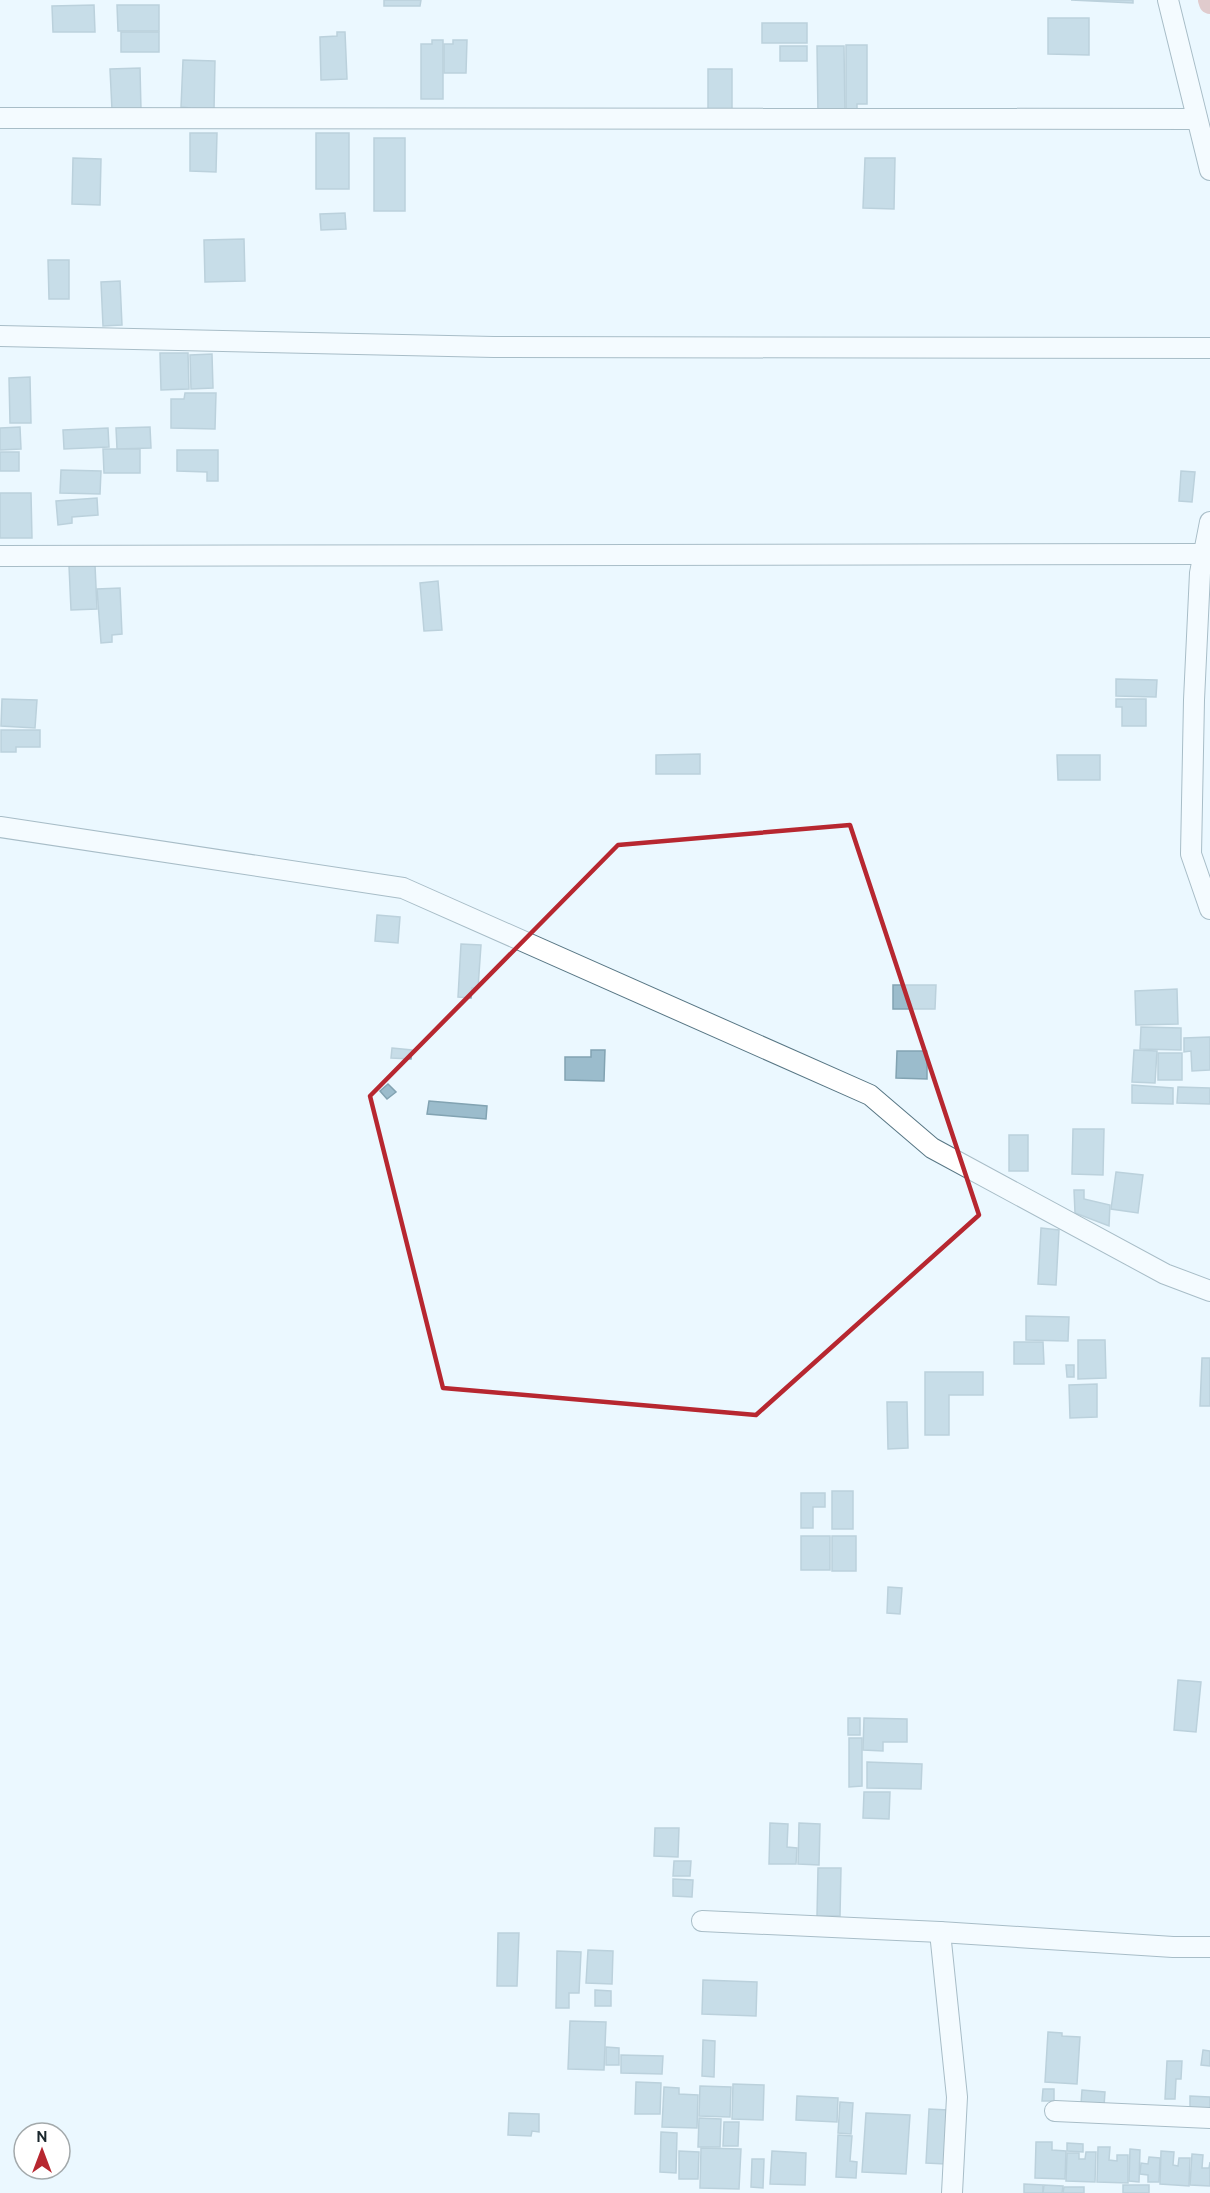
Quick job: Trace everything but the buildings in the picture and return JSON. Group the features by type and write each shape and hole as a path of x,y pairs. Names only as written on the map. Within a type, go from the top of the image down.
{"street":[{"path":"1168,0 1200,107 1210,170"},
{"path":"0,118 1200,107"},
{"path":"0,336 494,347 1210,348"},
{"path":"1210,522 1200,573 1194,700 1191,854 1210,909"},
{"path":"0,556 1204,554"},
{"path":"0,827 403,888 870,1095 932,1148 1165,1274 1210,1291"},
{"path":"702,1921 940,1932 1173,1947 1210,1947"},
{"path":"940,1932 957,2097 952,2193"},
{"path":"1055,2110 1210,2118"}],"highlighted area":[{"path":"850,825 979,1215 756,1415 443,1388 370,1096 618,845"}]}
